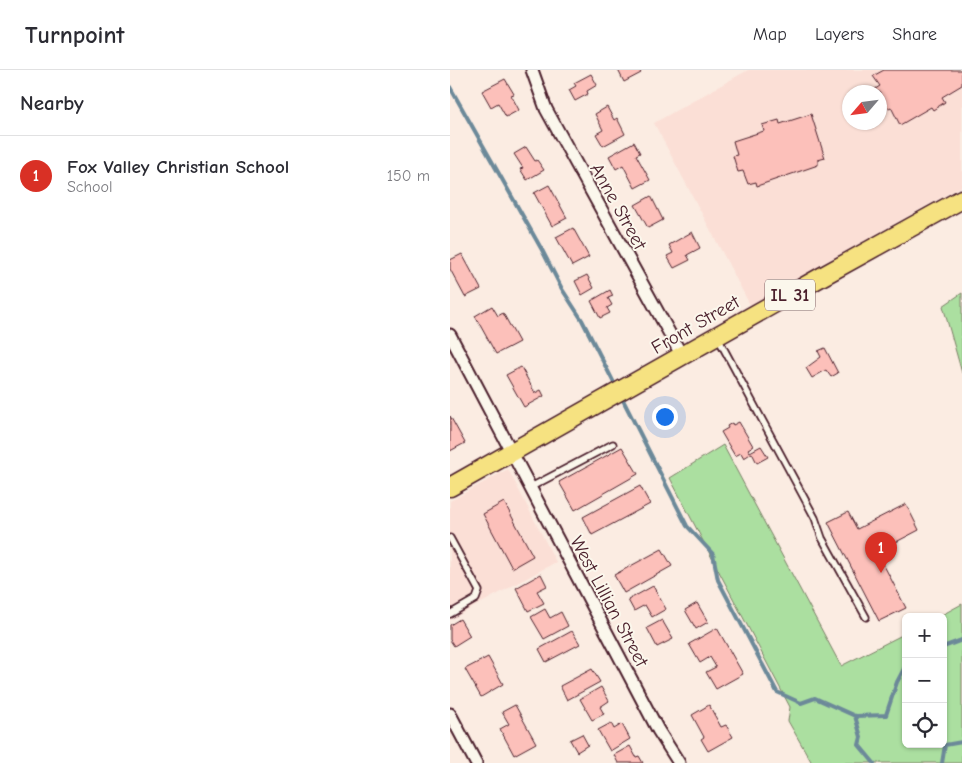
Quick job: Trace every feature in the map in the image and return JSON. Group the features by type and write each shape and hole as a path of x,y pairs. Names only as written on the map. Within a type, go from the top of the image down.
{"main road":[{"name":"Front Street","path":"450,488 962,199"}],"street":[{"name":"Anne Street","path":"532,70 546,109 682,356"},
{"name":"West Lillian Street","path":"450,335 658,730 679,763"},
{"path":"450,714 476,763"}],"lane":[{"path":"717,336 815,518 822,538 866,617"},
{"path":"531,487 613,444"},
{"path":"450,538 479,591 476,599 450,614"}],"shaded area":[{"path":"748,70 962,70 962,186 750,305 654,123"},
{"path":"508,469 556,562 450,620 450,501"}],"green space":[{"path":"962,293 962,373 943,306"},
{"path":"723,445 841,666 902,635 902,748 947,748 947,613 945,613 962,604 962,763 812,763 788,721 790,707 670,478"}],"building":[{"path":"618,70 639,70 641,73 624,82"},
{"path":"884,70 962,70 962,85 942,97 945,102 933,110 931,107 900,125 891,107 887,109 887,85 879,85 873,76"},
{"path":"591,74 597,85 587,91 588,94 575,101 569,90 576,86 574,83"},
{"path":"505,79 514,94 511,95 519,110 506,117 498,103 491,107 482,91"},
{"path":"607,107 614,120 617,118 625,134 603,146 596,134 603,130 595,114"},
{"path":"811,114 825,158 818,160 818,165 757,186 756,182 748,184 743,171 738,172 733,156 737,155 733,141 764,131 762,125 779,120 780,124"},
{"path":"634,142 640,153 636,155 650,180 635,188 623,165 616,169 609,156"},
{"path":"526,147 535,161 537,160 544,170 527,180 520,169 523,168 514,154"},
{"path":"549,185 567,218 552,226 534,193"},
{"path":"651,196 663,220 648,228 635,205"},
{"path":"573,228 589,257 572,266 556,237"},
{"path":"692,232 700,248 687,255 690,260 674,268 667,256 673,253 669,245"},
{"path":"462,254 481,289 465,297 450,269 450,260"},
{"path":"587,275 594,288 582,295 575,281"},
{"path":"610,290 613,296 608,298 612,305 607,308 610,313 600,318 591,301"},
{"path":"492,306 498,316 503,313 519,342 496,354 475,316"},
{"path":"825,348 838,373 831,377 826,370 812,378 806,368 821,357 818,351"},
{"path":"521,367 535,393 541,390 544,396 524,407 506,375"},
{"path":"450,416 465,443 450,451"},
{"path":"739,422 753,446 748,449 750,452 761,446 768,457 757,463 752,453 744,458 741,453 735,456 721,432 732,423 733,425"},
{"path":"622,447 638,474 575,510 559,482"},
{"path":"640,486 650,504 592,535 583,517"},
{"path":"504,502 533,556 512,568 483,514"},
{"path":"906,504 919,530 877,552 906,608 879,621 828,522 848,512 857,529"},
{"path":"662,549 672,566 624,593 614,575"},
{"path":"541,574 547,586 537,591 544,603 528,611 516,588"},
{"path":"653,586 666,609 652,617 645,605 634,611 628,600"},
{"path":"697,603 708,622 696,629 685,610"},
{"path":"545,609 550,618 561,612 568,626 544,639 531,617"},
{"path":"460,619 470,636 454,646 450,640 450,625"},
{"path":"662,620 673,639 657,647 647,628"},
{"path":"717,628 743,674 716,689 706,672 716,667 710,657 700,663 689,644"},
{"path":"572,631 580,644 546,662 539,649"},
{"path":"488,657 503,684 481,697 465,669"},
{"path":"592,669 600,682 567,700 560,686"},
{"path":"601,687 609,701 600,707 604,714 592,720 580,699"},
{"path":"515,705 536,743 514,755 500,729 509,724 502,712"},
{"path":"709,705 721,727 726,725 733,737 708,751 701,739 704,737 692,715"},
{"path":"611,723 614,729 622,724 630,739 610,751 598,730"},
{"path":"582,734 588,745 577,752 570,740"},
{"path":"630,746 636,757 639,756 643,763 618,763 614,755"}],"waterway":[{"path":"450,87 562,289 582,320 613,381"},
{"path":"623,400 687,526 713,554 718,580 777,692 801,703 815,698 855,716 861,737 859,745 874,763"},
{"path":"947,646 962,640"},
{"path":"855,716 886,715 902,673"},
{"path":"942,763 945,745 962,742"}],"place":[{"name":"Fox Valley Christian School","path":"881,573"}]}
